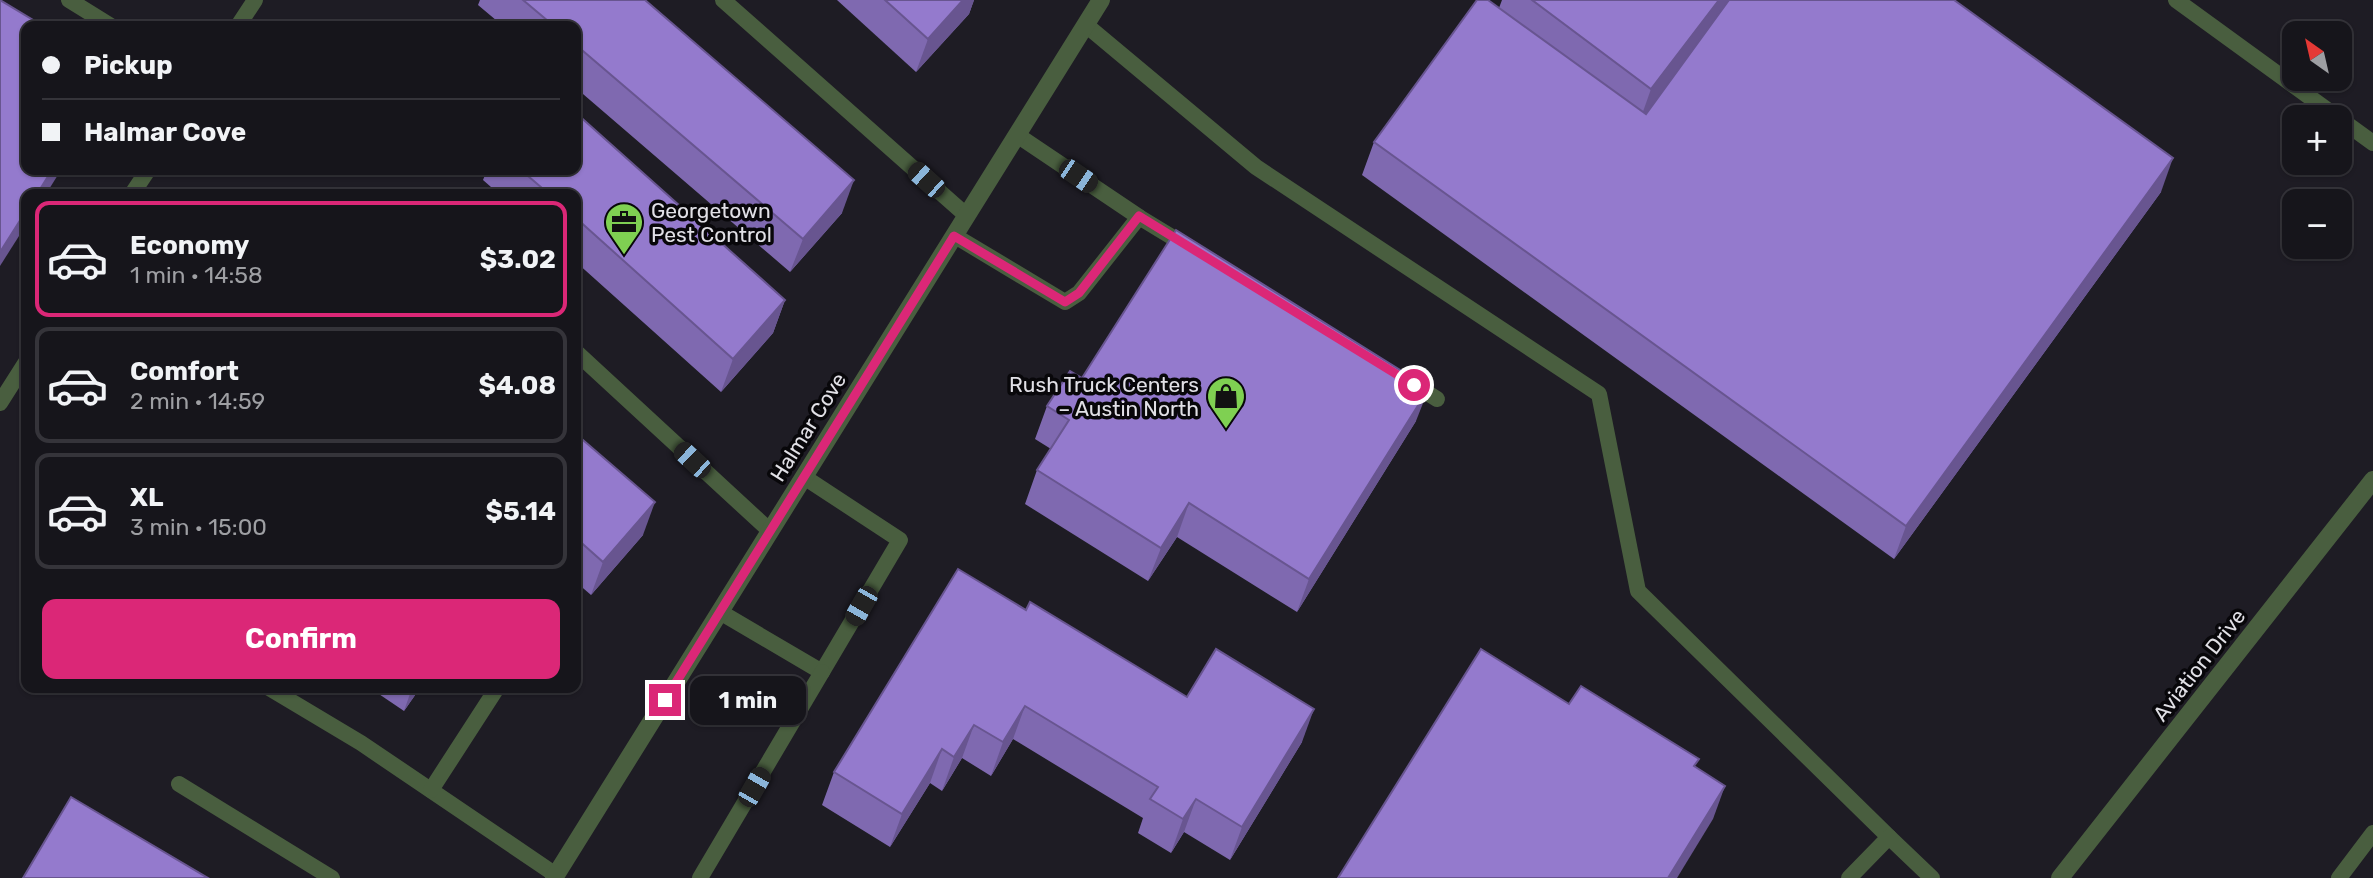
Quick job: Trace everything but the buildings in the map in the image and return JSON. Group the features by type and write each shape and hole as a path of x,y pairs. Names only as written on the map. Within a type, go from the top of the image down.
{"street":[{"name":"Halmar Cove","path":"555,876 1101,0"},
{"name":"Aviation Drive","path":"2060,878 2373,480"}],"lane":[{"path":"69,0 103,21"},
{"path":"241,21 255,0"},
{"path":"723,0 967,216"},
{"path":"2176,0 2320,105"},
{"path":"1086,25 1256,167 1599,394 1638,591 1932,878"},
{"path":"2352,128 2373,143"},
{"path":"1017,135 1208,259"},
{"path":"954,236 1065,302 1079,293 1139,216"},
{"path":"581,357 770,531"},
{"path":"0,403 21,370"},
{"path":"1391,371 1437,399"},
{"path":"700,878 900,540 804,477"},
{"path":"720,612 822,672"},
{"path":"277,693 361,743 555,876"},
{"path":"431,790 494,693"},
{"path":"179,784 332,878"},
{"path":"2339,878 2373,833"},
{"path":"1849,878 1889,837"}],"place":[{"name":"Georgetown Pest Control","path":"624,256"},
{"name":"Rush Truck Centers – Austin North","path":"1226,430"}],"route":[{"path":"665,700 954,236 1065,302 1079,293 1139,216 1414,385"}]}
